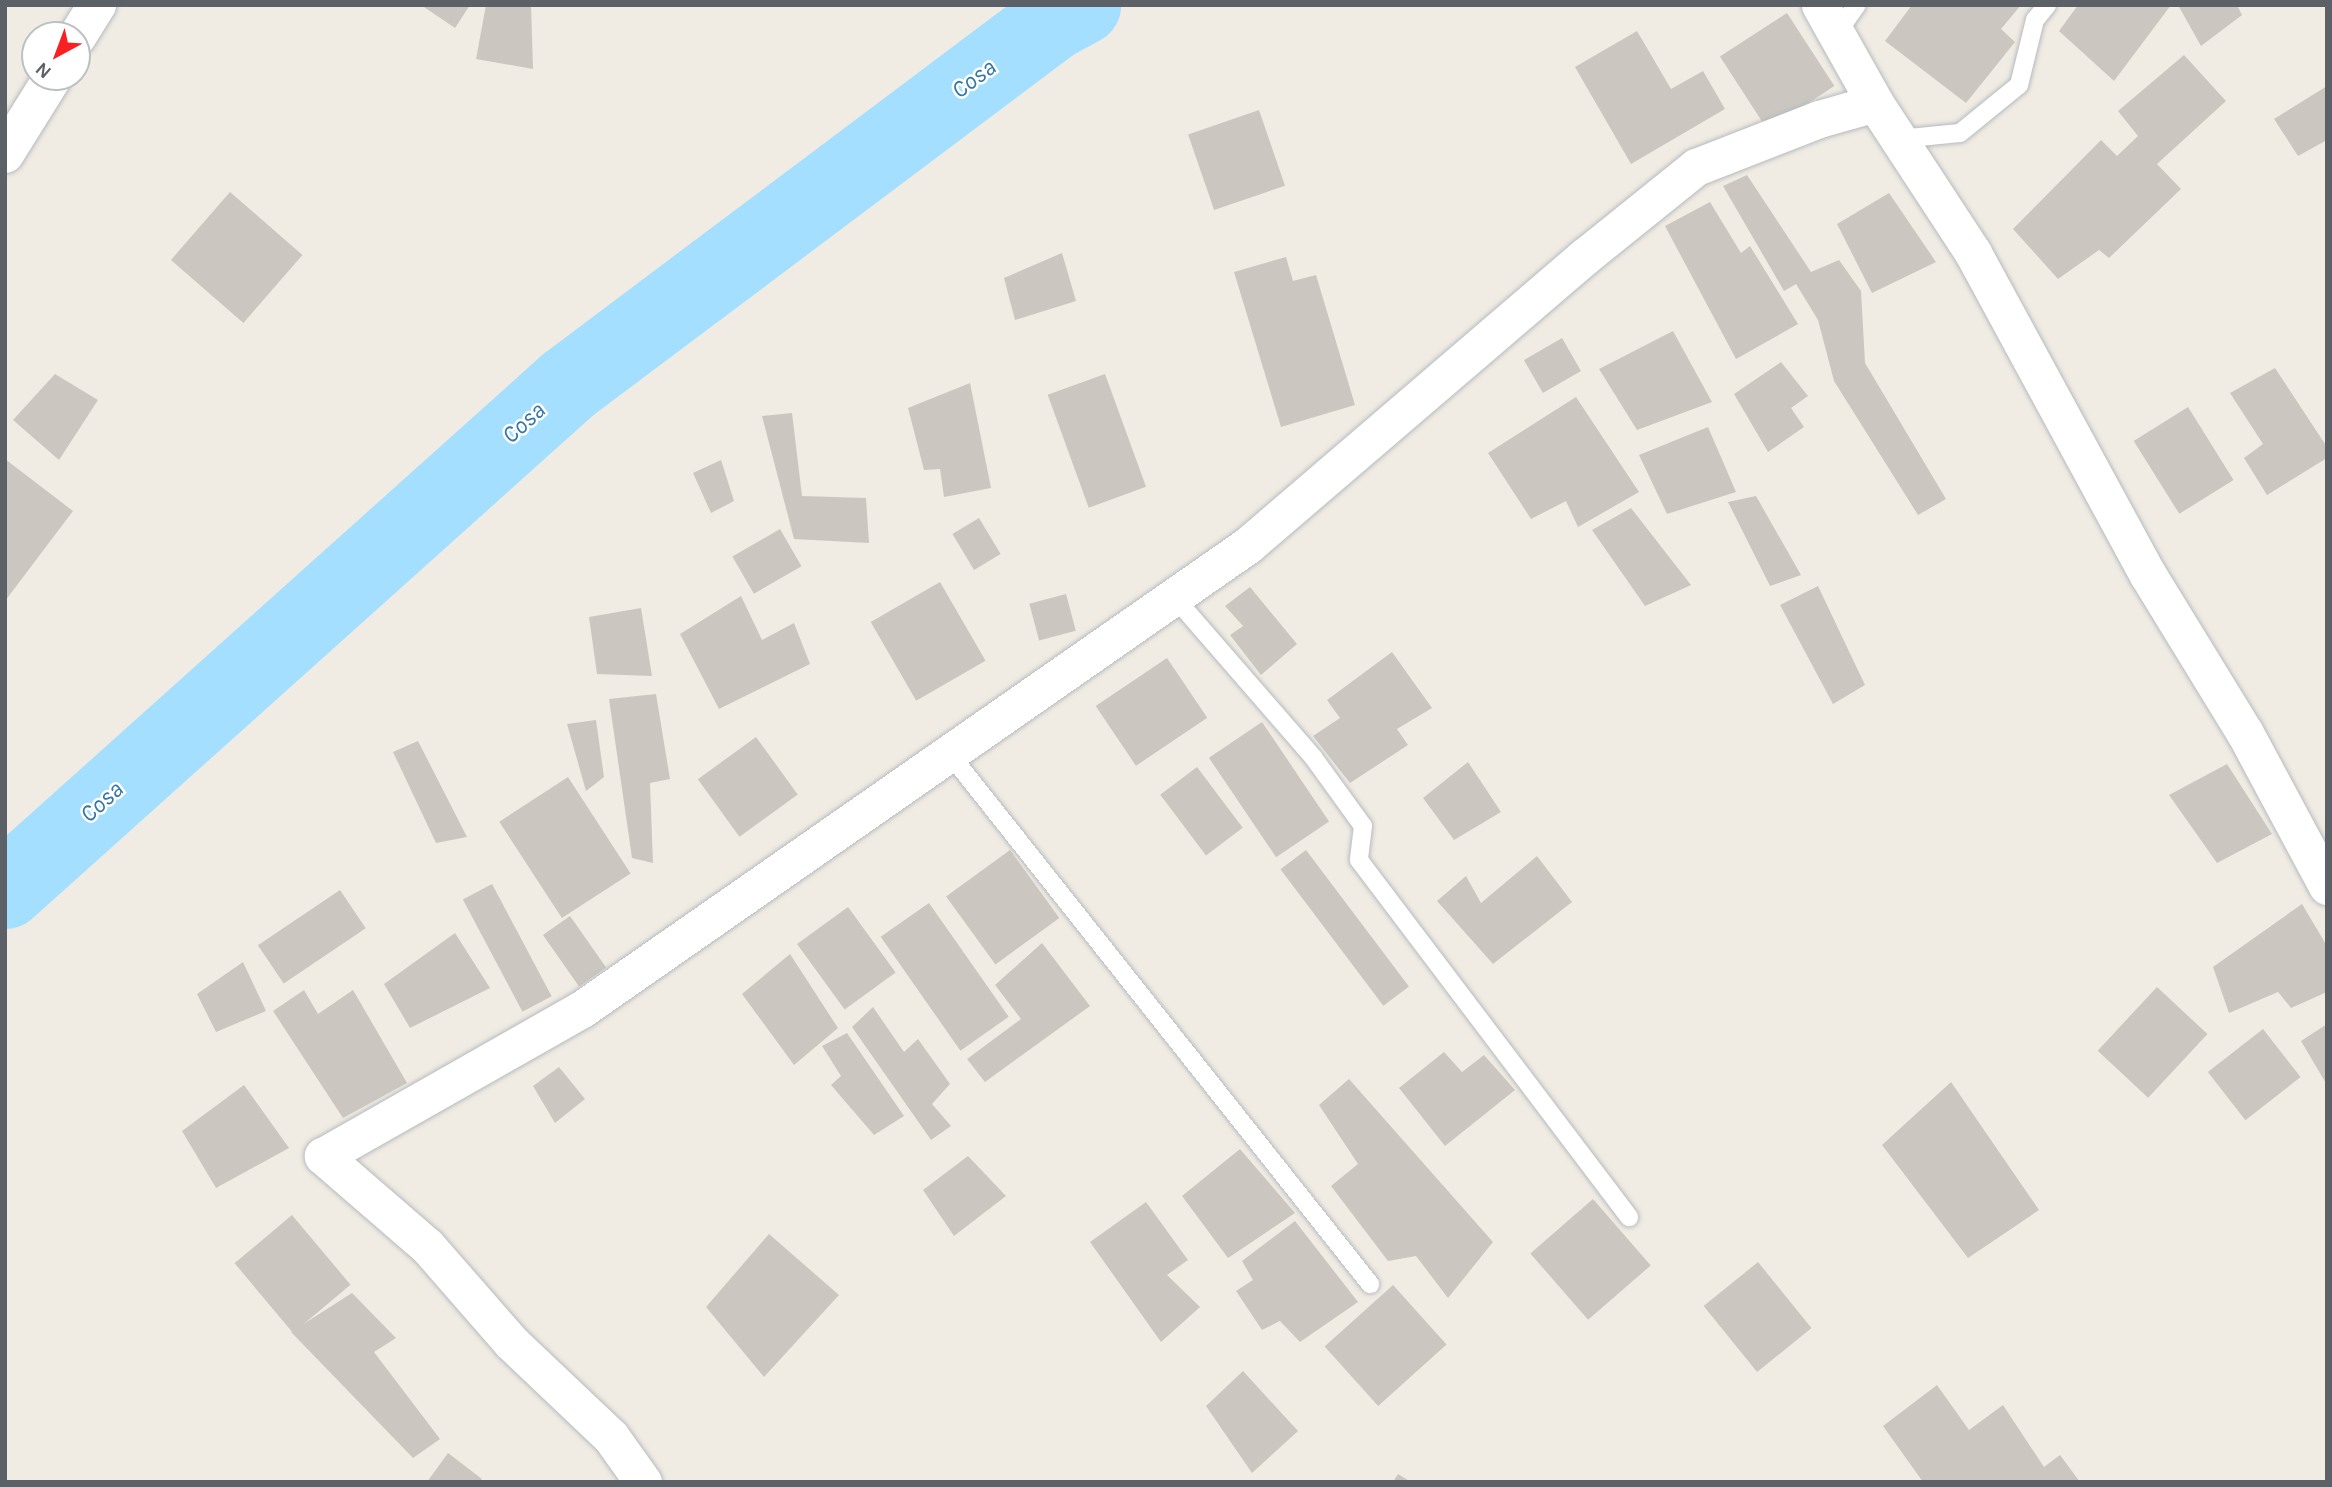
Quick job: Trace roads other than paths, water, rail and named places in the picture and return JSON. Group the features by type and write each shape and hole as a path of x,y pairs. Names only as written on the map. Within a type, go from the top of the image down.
{"street":[{"path":"87,21 97,5"},
{"path":"1828,20 1875,103 1973,253 2148,575 2245,733 2327,886"},
{"path":"5,153 43,91"},
{"path":"643,1482 611,1437 510,1341 427,1246 323,1156 582,1009 1248,545 1584,257 1696,167 1819,119 1875,103"}],"lane":[{"path":"1828,20 1857,5"},
{"path":"1899,139 1960,133 2020,85 2035,20 2047,5"},
{"path":"1174,597 1313,757 1363,826 1359,860 1629,1217"},
{"path":"950,753 1370,1284"}],"waterway":[{"name":"Cosa","path":"5,889 568,384 1053,20 1081,5"}]}
